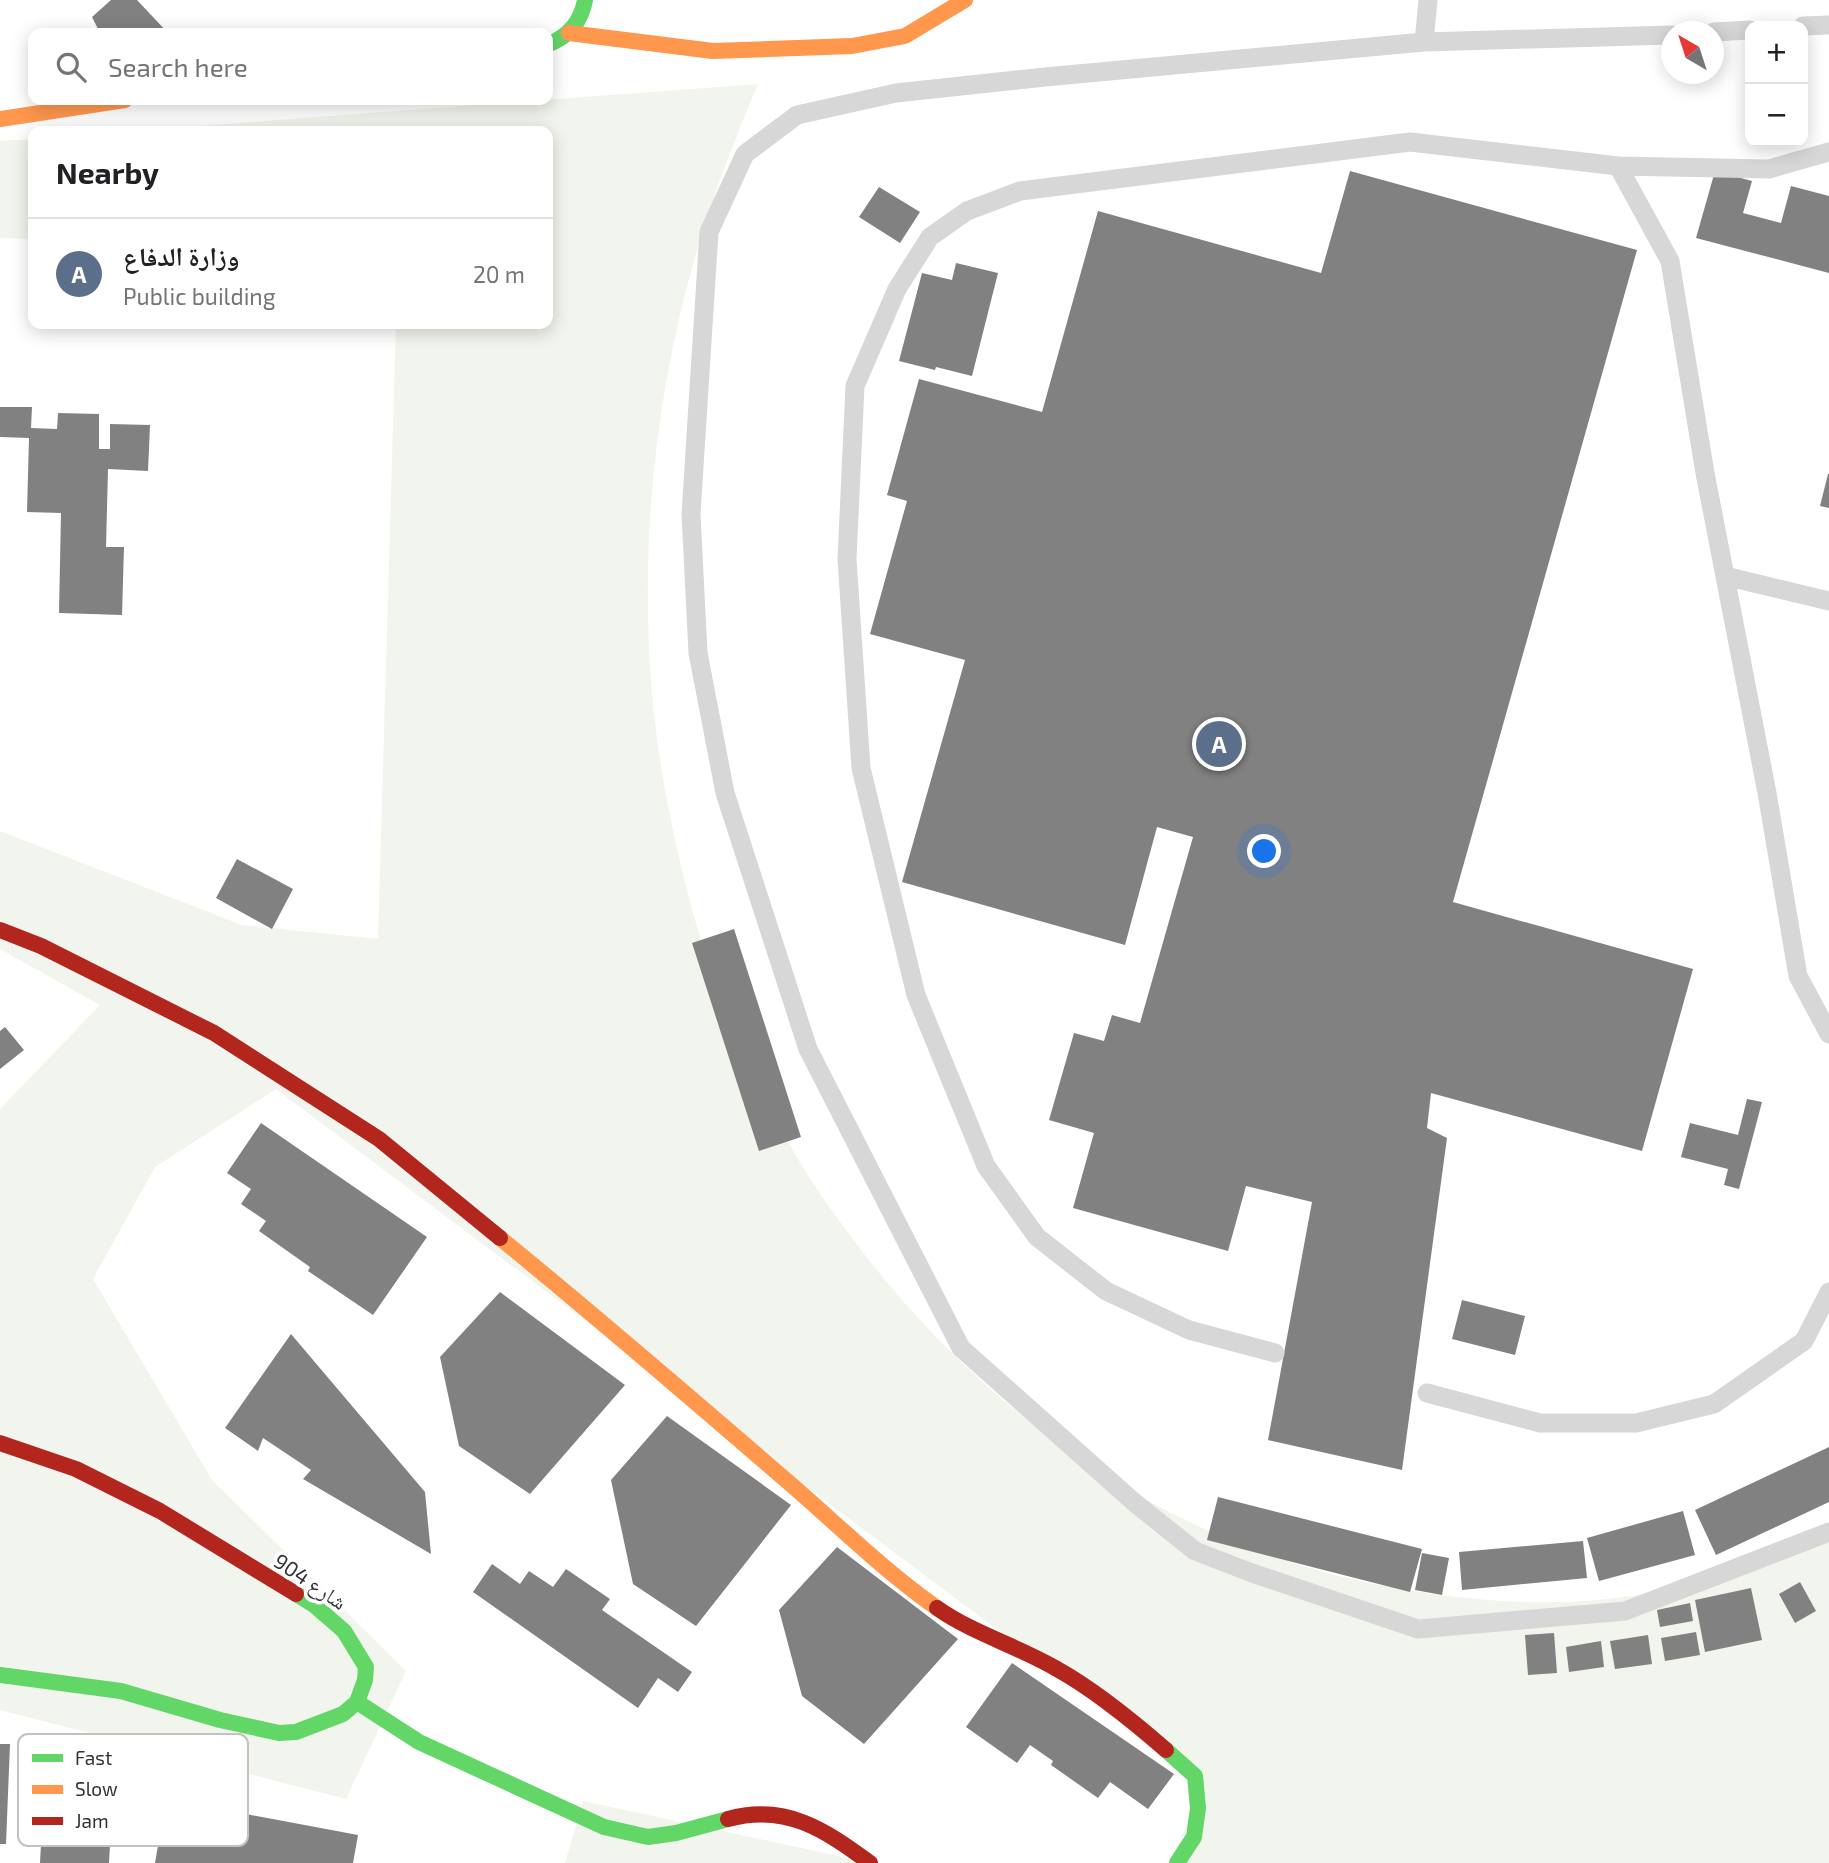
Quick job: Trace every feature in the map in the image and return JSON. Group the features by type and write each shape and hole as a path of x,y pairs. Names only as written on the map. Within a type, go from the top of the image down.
{"street":[{"path":"553,42 569,33 581,18 585,0"},
{"path":"569,33 713,51 852,46 905,36 965,0"},
{"path":"0,120 94,105"},
{"path":"0,930 41,946 214,1033 379,1139 607,1325 792,1485 901,1584 957,1622 1058,1669 1137,1725 1195,1776 1198,1808 1194,1837 1177,1863"},
{"name":"شارع 904","path":"0,1443 76,1469 160,1511 314,1605 344,1630 366,1667 365,1680 356,1702"},
{"path":"0,1675 121,1691 220,1720 279,1733 317,1726 343,1714 356,1702 419,1742 604,1827 648,1837 676,1833 747,1814 770,1813 805,1822 836,1838 870,1863"}],"lane":[{"path":"1424,42 1428,0"},
{"path":"1808,26 1829,25"},
{"path":"1724,31 1745,30"},
{"path":"1661,35 1424,42 896,93 797,115 744,154 709,232 691,514 698,653 725,793 808,1049 961,1348 1135,1503 1195,1551 1418,1629 1625,1611 1829,1531"},
{"path":"1275,1353 1189,1330 1106,1291 1037,1237 986,1166 916,996 862,768 847,559 855,386 897,289 930,237 967,211 1020,191 1410,142 1618,166 1769,169 1829,152"},
{"path":"1618,166 1670,261 1798,976 1829,1034"},
{"path":"1725,576 1829,601"},
{"path":"1426,1393 1541,1423 1636,1423 1714,1404 1804,1341 1829,1292"}],"shaded area":[{"path":"758,84 707,217 668,370 651,506 649,643 663,779 693,914 728,1015 780,1126 826,1203 902,1301 958,1359 1018,1412 1082,1460 1150,1501 1221,1536 1297,1564 1375,1584 1433,1594 1519,1602 1578,1601 1636,1595 1692,1582 1829,1532 1829,1863 1171,1863 1203,1784 276,1089 155,1167 93,1279 212,1480 406,1671 346,1799 248,1774 248,1734 93,1734 0,1710 0,1109 100,1005 0,949 0,831 242,925 378,939 396,329 553,329 553,126 198,126 478,105 553,105 553,99"},
{"path":"28,139 28,239 0,238 0,141"},
{"path":"583,1801 866,1862 878,1863 565,1863"}],"building":[{"path":"111,0 137,0 163,28 98,28 92,17"},
{"path":"1350,171 1637,250 1453,902 1693,969 1642,1151 1431,1093 1427,1128 1447,1138 1402,1470 1268,1440 1312,1202 1246,1186 1228,1251 1073,1208 1094,1133 1049,1120 1074,1033 1104,1041 1112,1015 1140,1023 1193,837 1157,827 1125,945 902,882 965,660 870,634 907,501 887,495 919,379 1042,412 1098,211 1321,273"},
{"path":"1715,171 1752,181 1743,213 1781,223 1791,186 1829,196 1829,273 1696,238"},
{"path":"879,187 920,212 900,243 859,217"},
{"path":"956,263 998,273 972,376 899,361 922,273 952,280"},
{"path":"0,407 32,407 31,428 57,429 58,413 99,414 99,449 110,449 110,424 150,425 148,471 108,469 106,547 124,547 122,615 59,613 61,513 27,512 29,438 0,437"},
{"path":"1829,474 1829,508 1820,506"},
{"path":"237,859 293,889 272,929 216,898"},
{"path":"734,929 801,1137 759,1151 692,943"},
{"path":"5,1027 24,1050 0,1069 0,1031"},
{"path":"1747,1099 1762,1102 1739,1189 1724,1185 1728,1169 1681,1157 1690,1123 1738,1135"},
{"path":"261,1123 427,1237 373,1315 308,1271 310,1267 259,1231 266,1221 241,1204 251,1189 227,1173"},
{"path":"500,1292 625,1385 530,1494 459,1446 440,1357"},
{"path":"1462,1300 1525,1316 1515,1355 1452,1339"},
{"path":"291,1334 425,1492 431,1554 303,1479 311,1470 263,1438 258,1451 225,1428"},
{"path":"667,1416 791,1505 696,1626 633,1584 611,1480"},
{"path":"1829,1447 1829,1502 1716,1555 1695,1510"},
{"path":"1218,1497 1422,1549 1410,1592 1207,1540"},
{"path":"1683,1511 1695,1555 1599,1581 1587,1538"},
{"path":"1583,1541 1587,1578 1462,1590 1459,1552"},
{"path":"837,1547 958,1639 864,1744 802,1696 779,1610"},
{"path":"1422,1553 1449,1558 1442,1595 1415,1590"},
{"path":"492,1564 520,1584 529,1571 553,1587 566,1569 610,1599 602,1610 692,1672 678,1692 658,1678 638,1708 473,1592"},
{"path":"1800,1582 1816,1611 1795,1623 1779,1594"},
{"path":"1751,1588 1762,1640 1705,1652 1695,1600"},
{"path":"1690,1603 1693,1621 1660,1627 1657,1610"},
{"path":"1696,1632 1700,1655 1665,1661 1661,1638"},
{"path":"1554,1633 1557,1673 1528,1675 1525,1635"},
{"path":"1648,1635 1652,1664 1615,1669 1610,1641"},
{"path":"1601,1641 1604,1667 1569,1672 1566,1647"},
{"path":"1012,1663 1174,1774 1148,1809 1110,1782 1098,1798 1051,1765 1053,1761 1030,1745 1017,1763 966,1727"},
{"path":"0,1744 10,1744 6,1844 0,1844"},
{"path":"248,1814 358,1835 353,1863 155,1863 158,1846 248,1846"},
{"path":"41,1846 110,1846 109,1863 40,1863"}],"traffic: fast":[{"path":"553,42 573,27 585,0"},
{"path":"0,1675 121,1691 220,1720 279,1733 296,1732 343,1714 357,1702 365,1680 366,1667 344,1631 314,1605 296,1594"},
{"path":"357,1702 419,1742 604,1827 648,1837 676,1833 728,1819"},
{"path":"1166,1750 1195,1776 1198,1808 1194,1837 1177,1863"}],"traffic: slow":[{"path":"569,33 713,51 852,46 905,36 965,0"},
{"path":"0,119 92,105"},
{"path":"500,1238 680,1389 879,1562 937,1608"}],"traffic: jam":[{"path":"0,930 41,946 214,1033 379,1139 500,1238"},
{"path":"0,1443 76,1469 160,1511 296,1594"},
{"path":"937,1608 1071,1677 1166,1750"},
{"path":"728,1819 768,1814 787,1817 821,1830 870,1863"}],"place":[{"name":"وزارة الدفاع","path":"1219,744"}]}
